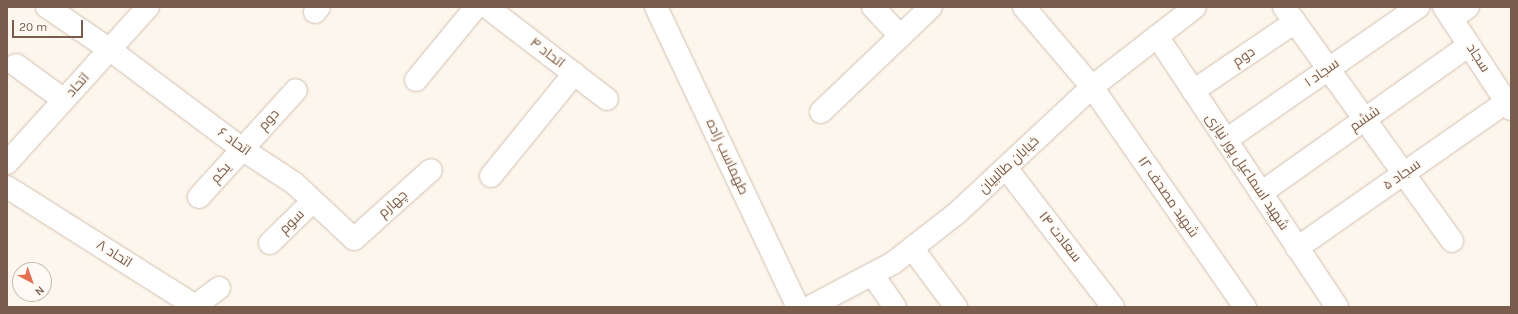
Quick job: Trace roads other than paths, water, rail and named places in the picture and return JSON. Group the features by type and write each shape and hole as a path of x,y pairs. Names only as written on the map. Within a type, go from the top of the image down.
{"street":[{"name":"اتحاد ۶","path":"48,7 110,50 242,149 294,183 354,239"},
{"name":"اتحاد","path":"7,163 148,7"},
{"path":"416,80 476,7"},
{"name":"اتحاد ۴","path":"487,7 607,100"},
{"name":"طهماسب زاده","path":"656,7 798,307"},
{"path":"873,7 900,36"},
{"path":"821,112 931,7"},
{"name":"شهید مصحف ۱۲","path":"1024,7 1092,87 1245,307"},
{"name":"خیابان طالبیان","path":"810,307 893,263 957,213 1092,87 1195,7"},
{"name":"سجاد ۱","path":"1226,140 1418,7"},
{"name":"سجاد","path":"1455,11 1469,45 1509,106"},
{"path":"1289,15 1452,241"},
{"name":"دوم","path":"1193,91 1289,15"},
{"name":"شهید اسماعیل پور نیازی","path":"1157,36 1337,307"},
{"name":"ششم","path":"1261,193 1469,45"},
{"path":"16,65 64,100"},
{"path":"491,176 574,74"},
{"name":"دوم","path":"242,149 296,90"},
{"name":"سجاد ۵","path":"1297,248 1404,174 1509,106"},
{"name":"یکم","path":"199,197 242,149"},
{"name":"سعادت ۱۴","path":"1006,168 1114,307"},
{"name":"چهارم","path":"354,239 431,170"},
{"name":"اتحاد ۸","path":"7,187 195,306 219,288"},
{"name":"سوم","path":"270,243 313,200"},
{"path":"912,248 956,307"},
{"path":"872,274 895,307"}]}
